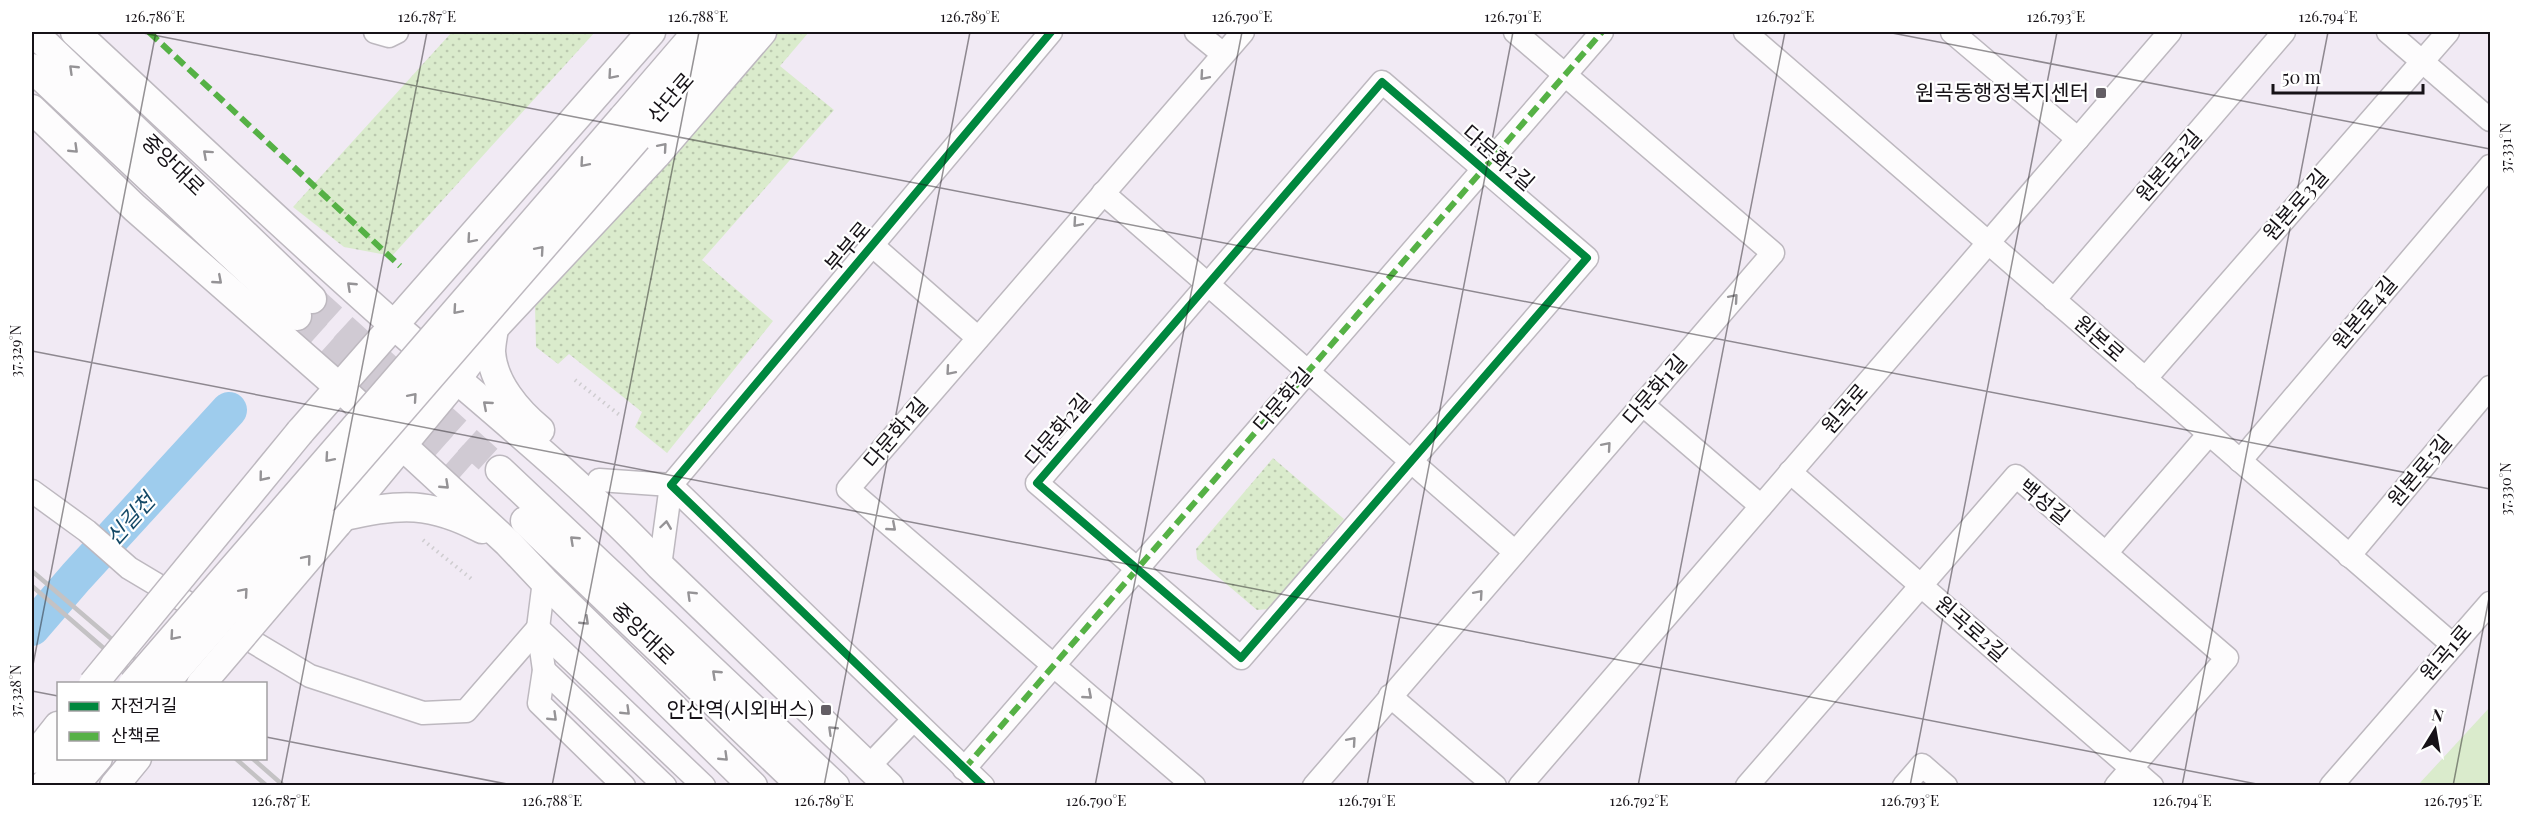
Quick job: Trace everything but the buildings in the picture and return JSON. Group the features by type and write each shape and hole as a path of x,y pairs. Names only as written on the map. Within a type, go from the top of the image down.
{"main road":[{"name":"중앙대로","path":"32,68 305,307 33,32"},
{"path":"75,32 394,325 457,378 628,532 660,566 889,786"},
{"path":"95,682 300,432 651,32"},
{"path":"166,682 630,128 697,32"},
{"name":"산단로","path":"630,128 729,32"},
{"path":"203,682 402,446 494,328 656,155 762,32"},
{"path":"32,109 135,208 340,388 508,543 753,786"},
{"path":"135,682 630,128"},
{"path":"494,328 491,353 500,384 530,421 599,480 628,532"},
{"name":"중앙대로","path":"802,786 492,476 835,786"},
{"path":"341,520 376,508 413,505 457,516 508,543"},
{"path":"32,759 57,727"},
{"path":"43,786 66,760"},
{"path":"74,786 97,760"},
{"path":"114,786 136,760"}],"street":[{"path":"375,32 388,36 397,32"},
{"name":"부부로","path":"671,485 1051,32"},
{"path":"1196,32 1223,54"},
{"name":"다문화1길","path":"1194,786 848,489 1243,32"},
{"name":"다문화1길","path":"1314,786 1773,253 1515,32"},
{"name":"다문화길","path":"964,769 1602,32"},
{"name":"원본로","path":"1745,32 2453,645"},
{"path":"1952,32 2078,139"},
{"name":"원곡로","path":"1520,786 2168,32"},
{"name":"원본로2길","path":"2054,300 2284,32"},
{"path":"2388,32 2490,120"},
{"name":"원본로3길","path":"2145,379 2448,32"},
{"name":"다문화2길","path":"1382,82 1483,169 1587,258 1241,658 1036,483 1382,82"},
{"name":"원본로4길","path":"2240,461 2490,166"},
{"path":"1103,193 1515,552"},
{"path":"872,245 978,338"},
{"name":"원본로5길","path":"2349,556 2490,387"},
{"path":"1642,404 1761,506"},
{"path":"2106,554 2209,434"},
{"name":"원곡로2길","path":"1790,472 2152,786"},
{"name":"백성길","path":"1749,785 2016,476 2227,658 2116,786"},
{"path":"599,480 671,485 983,786"},
{"path":"660,566 671,485"},
{"path":"32,491 87,531 129,568 310,676 423,713 466,711 538,628"},
{"path":"544,581 538,628 544,670 539,703 624,786"},
{"name":"원곡1로","path":"2331,786 2490,603"},
{"path":"538,628 704,786"},
{"path":"544,670 665,786"},
{"path":"1390,696 1496,786"},
{"path":"905,786 867,764 913,720"},
{"path":"1904,786 1922,765 1946,786"}],"path":[{"path":"575,380 621,417"},
{"path":"423,540 474,581"}],"green space":[{"path":"452,32 595,32 392,256 344,247 293,207"},
{"path":"768,32 809,32 780,66 834,110 702,260 773,321 667,453 635,427 642,412 569,354 558,364 536,347 535,306"},
{"path":"1273,458 1344,519 1268,609 1257,610 1197,559 1196,549"},
{"path":"2490,707 2490,785 2418,785"}],"waterway":[{"name":"신길천","path":"32,628 229,410"}],"tunnel":[{"path":"312,299 500,470"},
{"path":"297,316 468,468"}],"railway":[{"path":"32,571 162,682"},
{"path":"32,586 143,682"},
{"path":"237,760 267,786"},
{"path":"254,760 284,786"}],"marked path":[{"path":"149,32 400,266"},
{"path":"964,769 1602,32"}],"cycle path":[{"path":"983,786 671,485 1051,32"},
{"path":"1382,82 1587,258 1241,658 1037,483 1382,82"}],"place":[{"name":"원곡동행정복지센터","path":"2101,93"},
{"name":"안산역(시외버스)","path":"826,710"}]}
